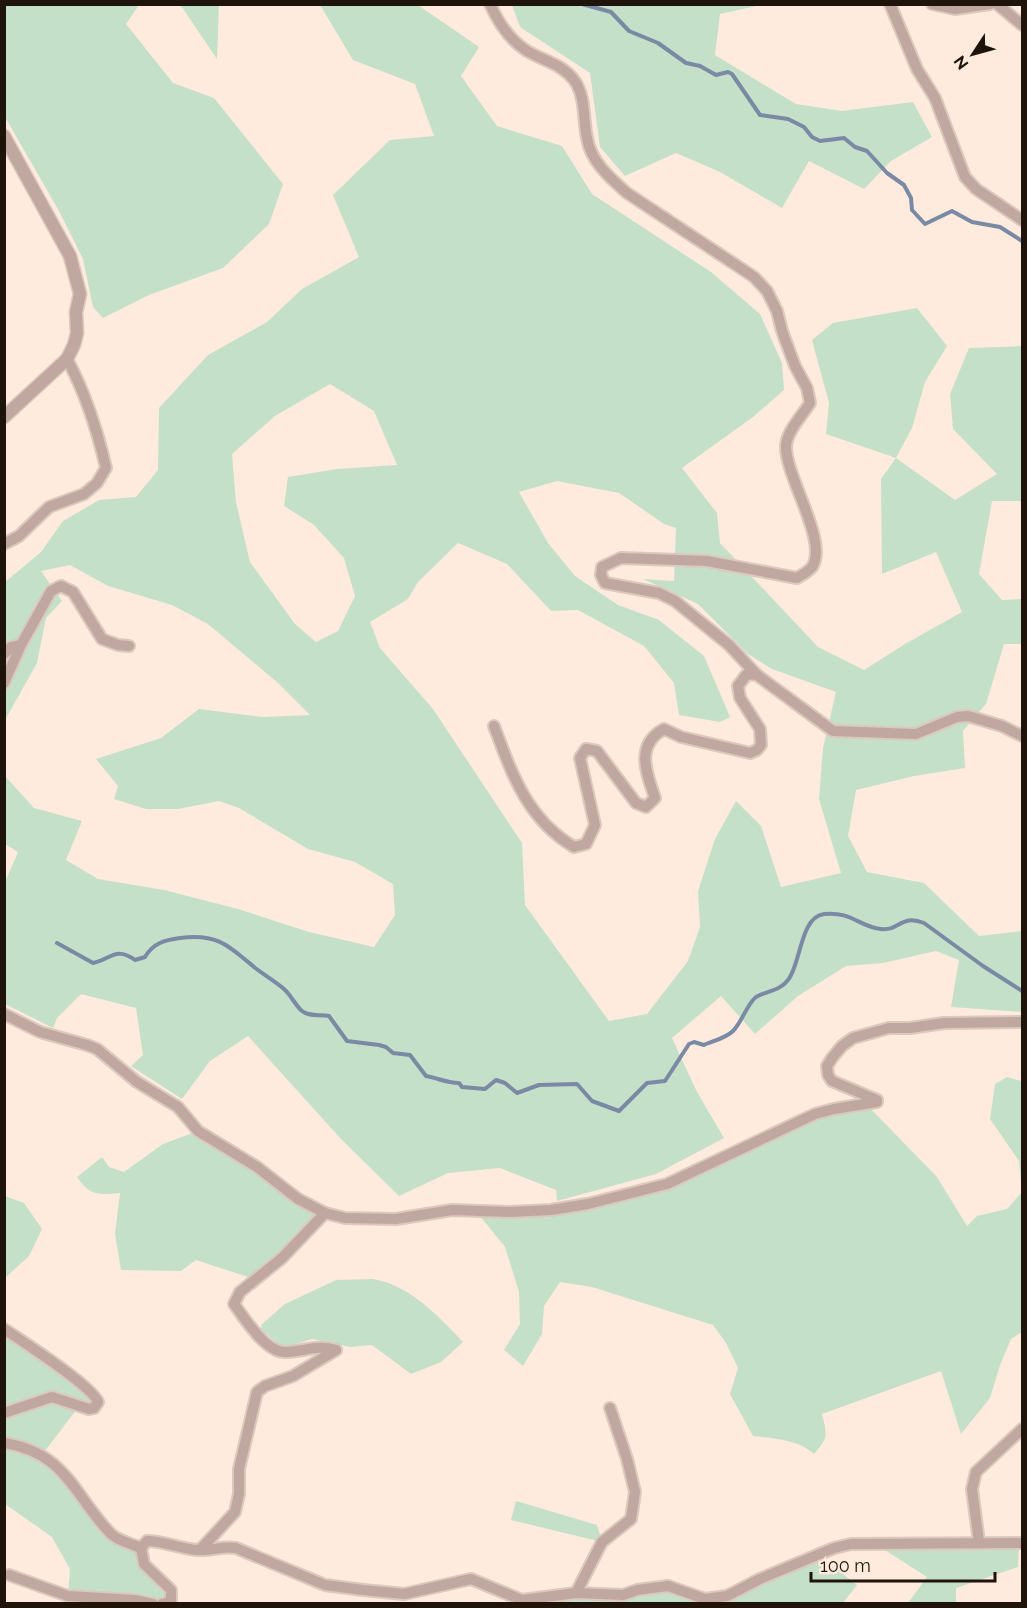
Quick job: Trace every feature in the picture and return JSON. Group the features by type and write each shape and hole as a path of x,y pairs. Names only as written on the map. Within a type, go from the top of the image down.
{"street":[{"path":"490,4 500,23 515,42 527,51 566,70 576,82 587,140 595,160 608,177 644,205 754,277 767,291 777,311 795,366 807,388 810,404 790,433 786,447 795,485 811,520 816,553 812,566 797,578 707,561 621,558 602,567 601,575 605,583 659,592 675,601 729,645 757,675 833,731 916,734 957,717 968,716 1002,726 1023,736"},
{"path":"890,4 917,69 935,98 965,177 976,189 1023,220"},
{"path":"932,4 955,9 990,4"},
{"path":"997,4 1023,25"},
{"path":"4,136 70,256 80,294 76,312 77,333 67,359 4,417"},
{"path":"4,544 19,536 49,507 84,494 97,483 106,468 96,426 80,382 67,359"},
{"path":"4,683 21,645 51,591 61,586 73,591 102,639 129,646"},
{"path":"4,654 10,647 21,645"},
{"path":"494,726 515,782 531,808 556,836 574,846 586,844 595,825 580,758 586,749 597,751 636,803 646,807 655,798 647,774 645,752 653,736 664,729 681,737 750,753 757,750 761,745 760,729 740,698 738,686 747,674 757,675"},
{"path":"4,1014 40,1032 87,1044 97,1049 137,1082 178,1107 198,1131 257,1167 298,1199 325,1214 376,1220 452,1210 510,1212 551,1210 588,1204 667,1184 815,1114 834,1108 877,1102 866,1094 832,1081 828,1075 827,1066 832,1058 853,1038 889,1028 910,1028 944,1023 1023,1022"},
{"path":"200,1550 235,1512 239,1494 239,1469 257,1392 265,1386 293,1376 336,1350 324,1346 282,1352 258,1337 234,1304 240,1292 282,1258 325,1214"},
{"path":"4,1329 83,1384 95,1395 98,1402 94,1408 89,1409 52,1397 4,1413"},
{"path":"576,1593 602,1542 631,1519 635,1492 610,1408"},
{"path":"979,1542 972,1489 976,1472 1023,1429"},
{"path":"4,1443 17,1445 41,1456 63,1472 113,1536 141,1548"},
{"path":"141,1548 147,1541 159,1541 200,1550 223,1546 236,1548 326,1585 363,1590 404,1593 471,1579 522,1600 576,1593 620,1599 637,1590 668,1586 705,1599 728,1596 760,1579 834,1548 851,1544 1023,1543"},
{"path":"141,1548 144,1564 171,1590 171,1602 162,1604"},
{"path":"9,1575 68,1596 135,1600 153,1604"}],"green space":[{"path":"4,5 139,5 126,24 173,83 214,98 283,184 269,224 223,268 149,295 103,318 93,307 83,259 59,211 5,117"},
{"path":"177,5 219,5 217,59 182,7"},
{"path":"320,5 418,5 479,47 461,76 497,126 562,146 592,194 711,272 760,314 782,363 784,390 753,417 682,468 717,513 720,543 818,647 864,670 962,612 936,552 882,574 881,479 896,458 955,500 997,474 953,429 950,394 969,348 1022,346 1022,501 992,501 979,574 1002,600 1022,599 1022,644 1004,644 986,704 963,731 965,768 914,776 856,790 848,836 867,872 924,883 979,936 1022,931 1022,1012 951,1007 959,960 936,951 883,963 846,966 798,996 755,1034 721,996 672,1038 697,1092 724,1138 656,1174 557,1201 556,1190 500,1168 448,1173 399,1196 341,1139 248,1036 210,1061 182,1099 131,1066 143,1055 136,1008 81,994 57,1018 53,1028 5,1004 5,882 18,852 5,844 5,776 34,808 82,821 66,860 98,879 164,890 238,909 309,932 374,947 395,915 393,884 355,862 308,849 239,808 219,801 178,809 146,809 114,799 118,786 96,759 161,738 199,709 263,717 310,715 278,683 208,624 172,605 108,586 70,565 41,571 62,601 46,618 37,663 5,720 5,582 41,552 63,521 99,500 136,497 158,470 159,408 208,355 267,322 302,289 359,257 333,195 390,140 434,136 415,84 353,60","holes":["330,384 374,411 397,465 337,469 288,477 284,506 314,525 344,558 355,596 338,631 316,642 295,624 250,562 236,502 232,454 275,416","557,481 619,493 664,524 676,528 674,581 643,579 698,604 748,654 772,669 836,692 823,748 819,799 841,873 781,887 761,826 736,801 715,839 698,891 700,927 688,961 647,1014 609,1021 525,905 522,843 433,709 380,648 370,622 408,599 418,582 458,543 507,564 551,611 578,610 644,646 674,683 679,715 720,722 730,717 704,656 659,620 618,605 575,576 548,543 519,492"]},
{"path":"512,5 761,5 720,14 715,55 796,104 842,111 913,102 932,137 891,161 864,189 809,161 782,208 720,172 676,153 625,176 600,147 590,73 520,27"},
{"path":"917,308 947,346 925,382 912,428 896,458 826,434 829,403 812,340 833,323"},
{"path":"1007,1077 1022,1081 1022,1192 1019,1161 990,1119 995,1084"},
{"path":"867,1105 937,1177 967,1226 977,1216 1007,1209 1022,1192 1022,1332 1011,1339 990,1398 961,1434 941,1371 822,1414 826,1435 814,1454 800,1445 753,1436 730,1394 738,1368 726,1343 713,1325 592,1287 560,1282 544,1306 542,1334 523,1366 504,1350 520,1324 519,1292 505,1247 476,1211 532,1211 667,1184 785,1128"},
{"path":"198,1131 325,1213 254,1279 196,1260 181,1271 121,1270 115,1234 120,1193 95,1193 86,1188 77,1177 102,1157 109,1167 124,1172 163,1144"},
{"path":"5,1196 24,1203 42,1229 29,1256 5,1278"},
{"path":"373,1279 386,1282 411,1295 433,1312 463,1342 441,1362 411,1374 372,1345 350,1347 312,1339 283,1348 260,1328 285,1304 336,1280"},
{"path":"5,1329 95,1395 94,1408 80,1405 41,1456 113,1536 141,1548 171,1602 68,1596 70,1569 52,1537 5,1504"},
{"path":"516,1501 597,1525 602,1542 511,1520"},
{"path":"874,1543 1019,1543 1018,1567 956,1588 956,1603 908,1603 927,1577"},
{"path":"818,1555 857,1585 843,1603 519,1604 522,1600 623,1595 668,1586 705,1599"}],"waterway":[{"path":"582,4 611,12 629,31 658,43 686,63 700,66 716,75 728,72 732,74 760,115 788,119 804,127 812,137 820,141 844,138 855,147 867,151 887,173 904,185 911,198 912,210 925,224 952,211 972,222 1000,227 1022,241"},
{"path":"57,943 93,963 118,954 135,960 145,957 156,945 169,940 192,937 212,939 237,952 281,986 305,1013 329,1016 347,1041 379,1045 393,1053 410,1055 426,1076 459,1083 462,1087 485,1089 496,1080 505,1083 517,1093 539,1085 577,1084 592,1101 619,1111 647,1083 665,1081 689,1044 694,1042 704,1045 727,1036 736,1027 756,997 785,984 792,973 810,923 816,917 824,914 841,915 881,929 892,928 910,920 924,923 1022,991"}]}
